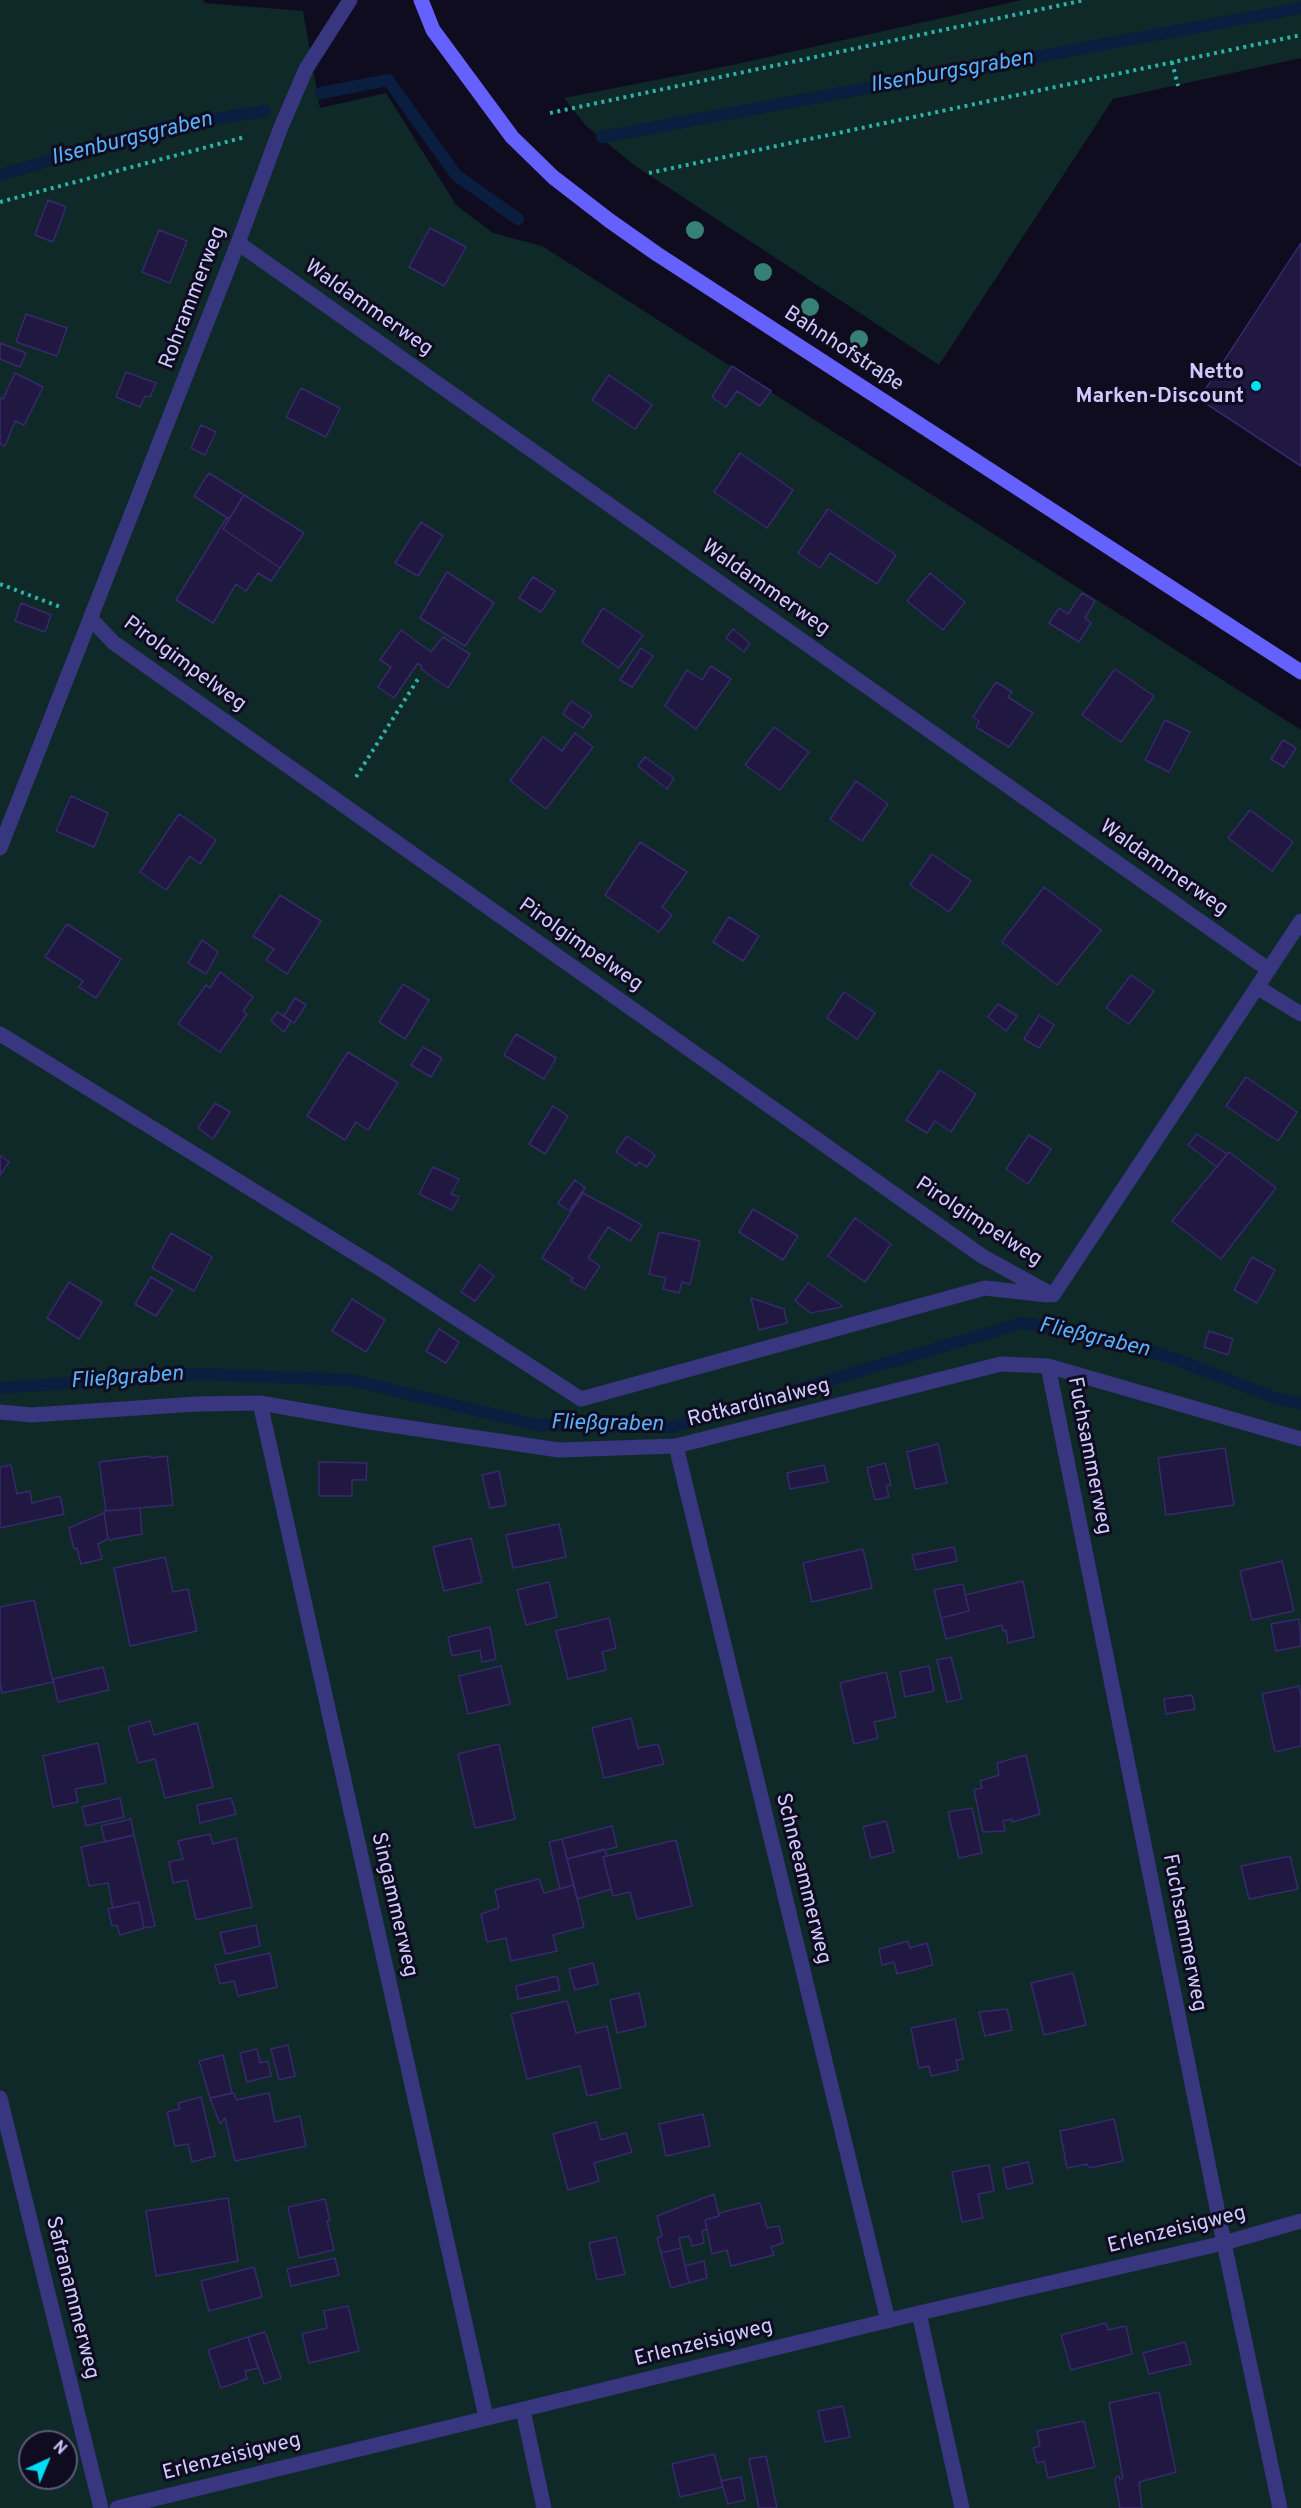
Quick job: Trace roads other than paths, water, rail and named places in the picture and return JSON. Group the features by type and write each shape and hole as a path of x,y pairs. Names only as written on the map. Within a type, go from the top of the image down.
{"main road":[{"name":"Bahnhofstraße","path":"421,0 433,30 512,137 554,177 610,221 677,267 1301,672"}],"lane":[{"name":"Rohrammerweg","path":"0,848 238,243 281,127 306,69 350,0"},
{"name":"Waldammerweg","path":"238,243 1269,970"},
{"name":"Pirolgimpelweg","path":"91,619 114,643 982,1256 1053,1295"},
{"name":"Pirolgimpelweg","path":"1053,1295 1301,921"},
{"path":"1257,987 1301,1014"},
{"name":"Pirolgimpelweg","path":"0,1034 382,1270 581,1399 985,1288 1053,1295"},
{"name":"Rotkardinalweg","path":"0,1412 32,1414 260,1402 363,1421 559,1450 676,1446 1001,1364 1048,1366 1301,1439"},
{"name":"Fuchsammerweg","path":"1048,1366 1224,2243 1280,2508"},
{"name":"Singammerweg","path":"260,1402 486,2417"},
{"name":"Schneeammerweg","path":"676,1446 888,2321"},
{"name":"Safranammerweg","path":"0,2098 101,2508"},
{"name":"Erlenzeisigweg","path":"117,2508 919,2313 1224,2243 1301,2221"},
{"path":"919,2313 962,2508"},
{"path":"523,2410 544,2508"}],"waterway":[{"name":"Ilsenburgsgraben","path":"602,137 1301,8"},
{"name":"Ilsenburgsgraben","path":"321,93 388,80 456,175 518,219"},
{"name":"Ilsenburgsgraben","path":"0,175 165,127 265,111"},
{"name":"Fließgraben","path":"0,1388 199,1374 351,1380 537,1425 671,1427 1022,1323 1096,1335 1175,1359 1275,1398 1301,1403"}],"place":[{"name":"Netto Marken-Discount","path":"1256,386"}]}
